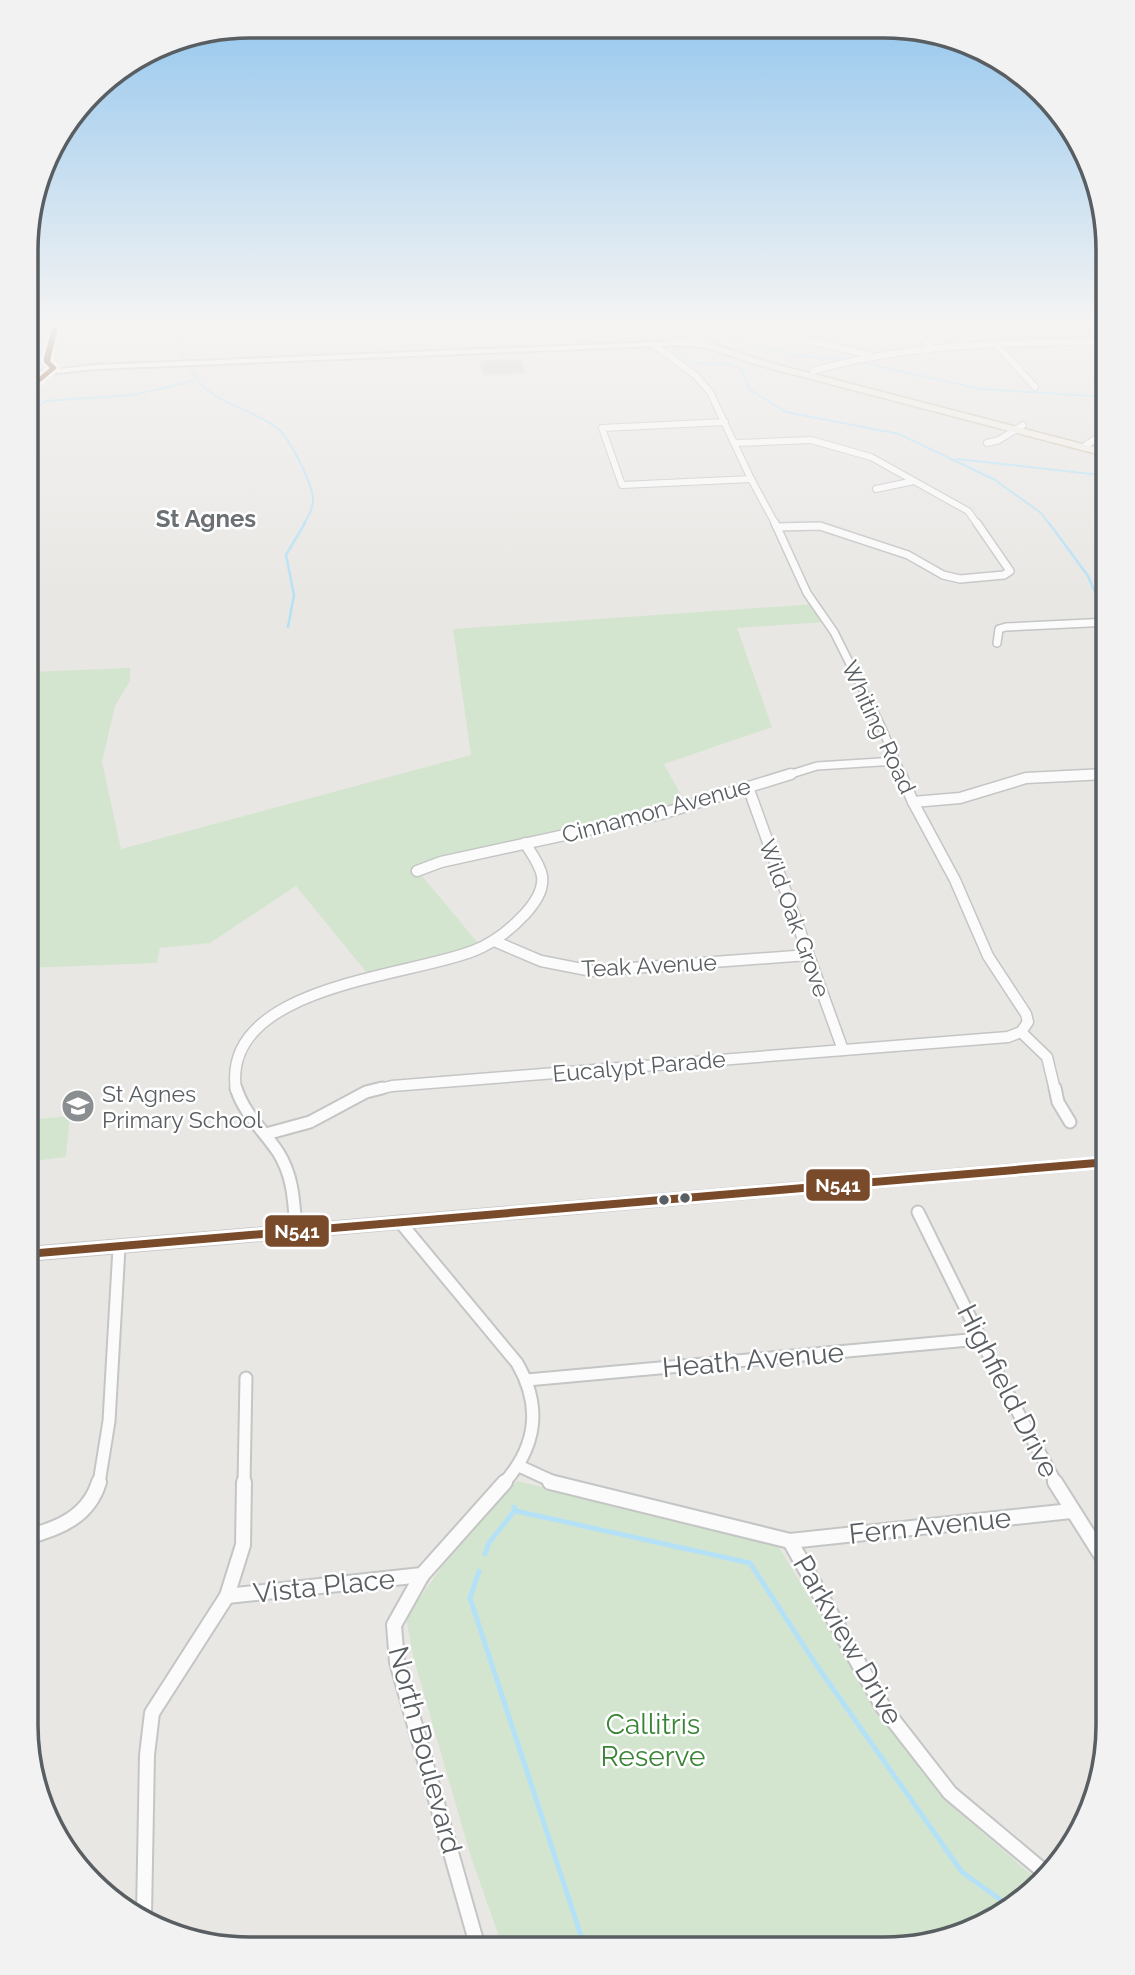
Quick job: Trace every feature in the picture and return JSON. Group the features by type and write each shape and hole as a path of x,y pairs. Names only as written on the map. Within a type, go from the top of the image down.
{"main road":[{"path":"971,416 1096,449"},
{"path":"977,416 1020,428"},
{"path":"1087,445 1096,446"},
{"path":"38,1253 1096,1163"}],"street":[{"name":"Whiting Road","path":"722,416 807,593 834,632 913,802 955,880 988,956 1026,1014 1028,1022 1021,1032"},
{"path":"725,422 602,428 622,485 751,479"},
{"path":"987,443 1020,428"},
{"path":"1087,445 1096,439"},
{"path":"736,443 800,440 826,442 870,457 968,511 1010,572 1004,575 960,579 943,575 908,555 820,526 777,527"},
{"path":"876,489 914,481"},
{"path":"996,643 999,629 1006,627 1096,623"},
{"name":"Cinnamon Avenue","path":"418,871 441,862 661,814 817,766 895,761"},
{"path":"913,802 960,798 1026,778 1096,775"},
{"name":"Wild Oak Grove","path":"748,787 843,1050"},
{"path":"296,1232 288,1169 266,1134 240,1105 232,1078 237,1054 264,1019 302,996 483,949 523,921 538,895 542,877 525,843"},
{"name":"Teak Avenue","path":"494,941 523,957 557,967 592,971 808,955"},
{"path":"1021,1032 1047,1057 1058,1102 1070,1122"},
{"name":"Eucalypt Parade","path":"266,1134 310,1122 366,1092 392,1086 1008,1037 1021,1032"},
{"name":"Highfield Drive","path":"918,1212 980,1339 1070,1511 1096,1549"},
{"name":"North Boulevard","path":"400,1222 502,1343 527,1380 535,1419 519,1466 422,1575 394,1625 397,1662 475,1937"},
{"path":"38,1532 70,1522 92,1500 104,1465 120,1248"},
{"name":"Heath Avenue","path":"527,1380 980,1339"},
{"path":"144,1908 147,1755 152,1713 227,1596 243,1545 246,1378"},
{"name":"Parkview Drive","path":"519,1466 551,1482 790,1541 891,1718 950,1793 1040,1869"},
{"name":"Fern Avenue","path":"790,1541 1070,1511"},
{"name":"Vista Place","path":"227,1596 422,1575"}],"green space":[{"path":"815,604 827,622 737,628 772,727 664,764 687,806 418,871 483,949 371,978 296,886 210,943 160,948 157,963 38,968 38,672 130,668 130,681 115,706 102,762 121,849 471,755 453,629"},
{"path":"70,1116 66,1157 38,1160 38,1119"},
{"name":"Callitris Reserve","path":"517,1481 777,1544 848,1661 949,1804 1033,1876 991,1908 966,1920 940,1929 899,1936 499,1937 471,1857 413,1656 406,1617 448,1558"}],"waterway":[{"path":"256,416 282,433 305,473 313,500 303,525"},
{"path":"807,416 899,434 995,480 1041,513 1050,525"},
{"path":"957,459 1096,475"},
{"path":"288,627 294,595 286,555 305,523"},
{"path":"1049,523 1088,576 1096,595"},
{"path":"514,1507 516,1511 750,1563 815,1663 962,1872 1002,1901"},
{"path":"485,1554 489,1543 515,1510"},
{"path":"479,1571 470,1598 581,1937"}],"transit line":[{"name":"N541","path":"38,1253 1096,1163"}],"place":[{"name":"St Agnes Primary School","path":"78,1106"}],"district":[{"name":"St Agnes","path":"206,518"}]}
